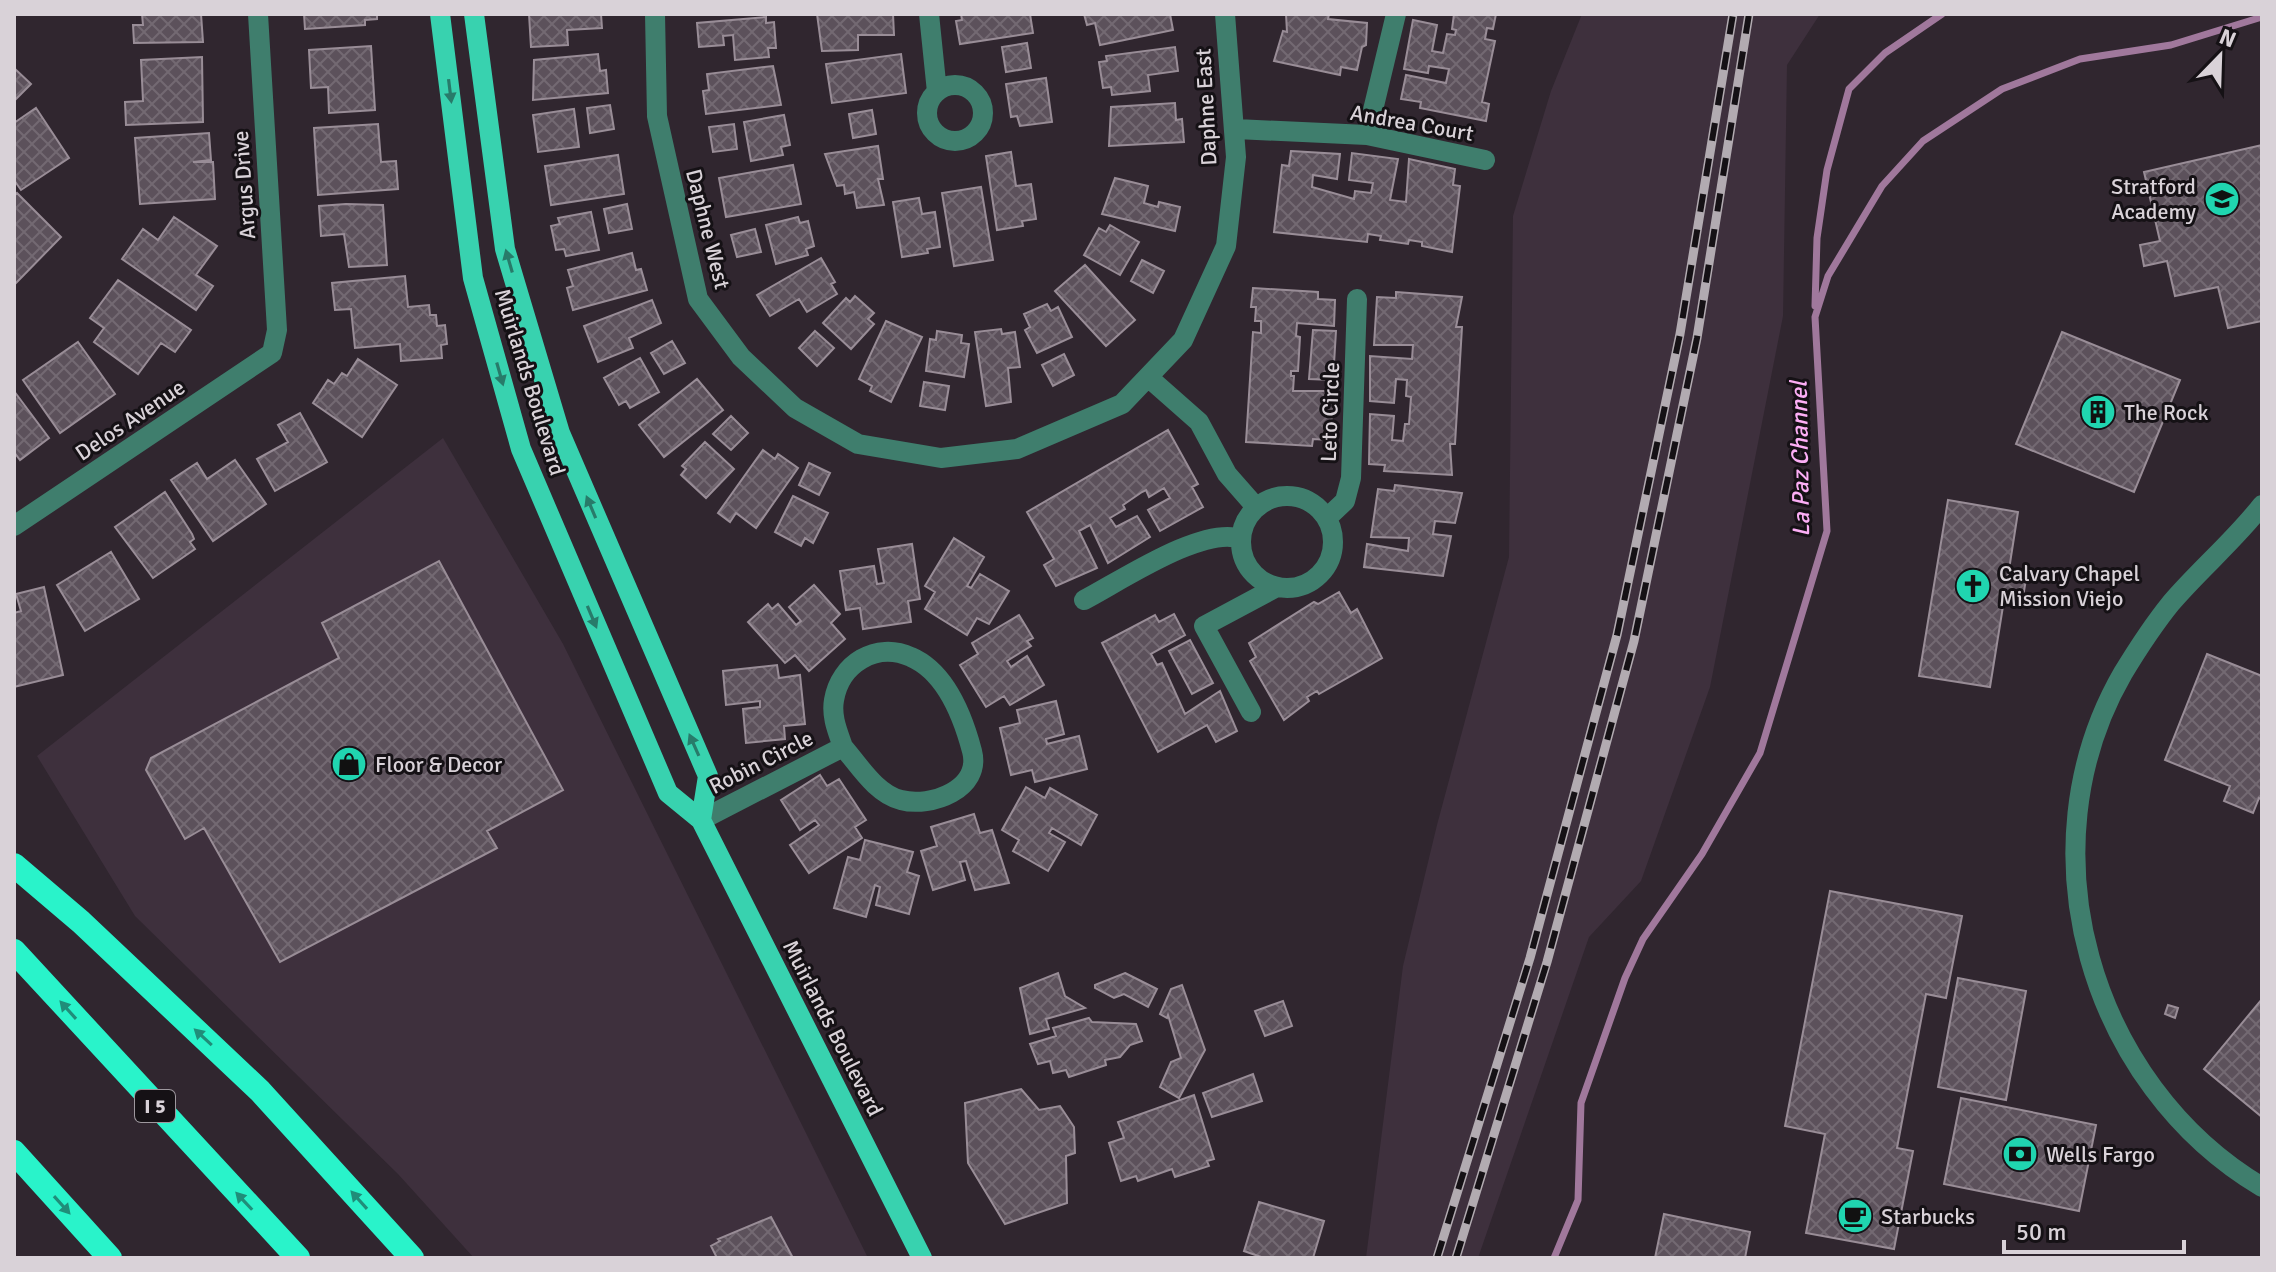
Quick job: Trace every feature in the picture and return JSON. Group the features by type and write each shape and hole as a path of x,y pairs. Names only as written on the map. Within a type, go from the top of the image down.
{"highway":[{"path":"14,865 81,922 260,1091 412,1258"},
{"name":"I 5","path":"14,951 298,1258"},
{"path":"14,1152 110,1258"}],"main road":[{"name":"Muirlands Boulevard","path":"440,14 473,278 521,449 668,793 701,820 922,1258"},
{"name":"Muirlands Boulevard","path":"474,14 505,249 560,433 708,776 701,820"}],"street":[{"name":"Argus Drive","path":"258,14 277,330 272,353"},
{"name":"Daphne West","path":"655,14 657,116 698,299 741,357 795,408 858,444 941,458"},
{"path":"929,14 937,92"},
{"name":"Daphne East","path":"941,458 1017,449 1122,404 1183,340 1226,246 1236,129 1225,14"},
{"path":"1367,135 1396,14"},
{"name":"Andrea Court","path":"1236,129 1367,135 1485,160"},
{"name":"Leto Circle","path":"1327,518 1345,501 1350,491 1357,299"},
{"name":"Delos Avenue","path":"14,526 272,353"},
{"path":"1148,377 1199,422 1227,474 1256,507"},
{"path":"1280,496 1294,496 1318,507 1327,518 1334,547 1320,575 1292,588 1277,587 1264,583 1246,564 1241,539 1248,517 1256,507 1280,496"},
{"path":"2262,505 2170,604 2123,674 2093,741 2075,825 2078,914 2098,987 2133,1064 2184,1129 2262,1187"},
{"path":"1084,600 1199,541 1221,535 1241,539"},
{"path":"1251,712 1204,626 1277,587"},
{"name":"Robin Circle","path":"891,651 913,657 932,671 956,704 974,757 969,777 952,794 929,802 900,800 876,785 843,747 834,720 834,702 840,680 852,664 869,655 891,651"},
{"name":"Robin Circle","path":"701,820 843,747"}],"shaded area":[{"path":"1582,14 1820,14 1787,65 1783,316 1710,687 1641,881 1589,937 1478,1258 1366,1258 1403,966 1437,825 1509,557 1513,216 1551,91"},
{"path":"443,438 563,644 868,1258 474,1258 398,1174 135,916 37,756"}],"building":[{"path":"142,14 201,14 203,42 134,43 133,25 143,25"},
{"path":"304,14 377,14 377,19 365,20 365,25 305,29"},
{"path":"529,14 601,14 602,28 567,30 568,45 531,47"},
{"path":"817,14 893,14 894,35 858,35 858,50 822,51"},
{"path":"961,14 1030,14 1033,33 960,44 956,21 962,20"},
{"path":"1084,14 1170,14 1173,30 1100,45 1095,23 1087,25"},
{"path":"1286,14 1329,14 1328,19 1367,23 1366,45 1362,47 1357,70 1341,67 1340,75 1274,61 1283,31 1287,32"},
{"path":"1454,14 1496,14 1493,29 1487,28 1485,39 1495,41 1482,102 1489,104 1486,121 1420,108 1421,102 1401,99 1406,75 1446,83 1449,69 1429,66 1428,73 1404,69 1413,20 1437,25 1432,51 1443,53 1447,34 1455,35 1456,30 1452,29"},
{"path":"766,17 766,23 774,22 776,48 768,48 769,57 735,60 733,35 723,36 724,45 699,47 697,23"},
{"path":"1027,43 1031,68 1006,72 1002,47"},
{"path":"371,46 375,110 329,113 328,87 311,88 309,50"},
{"path":"1175,47 1178,71 1148,75 1150,91 1112,95 1111,87 1103,88 1099,62 1107,61 1106,56"},
{"path":"598,54 600,71 606,70 608,93 533,100 534,60"},
{"path":"901,54 906,93 832,103 826,64"},
{"path":"202,57 203,122 126,125 125,102 143,101 141,60"},
{"path":"773,66 781,105 706,114 703,91 709,90 707,74"},
{"path":"14,68 31,84 14,101"},
{"path":"1046,78 1052,122 1020,126 1017,116 1011,117 1006,84"},
{"path":"1175,103 1176,120 1182,119 1184,142 1109,146 1111,107"},
{"path":"610,105 614,129 590,133 587,108"},
{"path":"36,108 69,158 21,190 14,180 14,123"},
{"path":"574,109 579,147 538,152 533,115"},
{"path":"872,110 876,134 853,138 849,114"},
{"path":"784,115 790,145 781,147 783,155 751,161 744,122"},
{"path":"378,124 381,162 396,161 398,189 318,195 314,128"},
{"path":"734,124 737,149 713,152 709,127"},
{"path":"209,133 211,160 193,162 213,162 215,199 140,204 135,138"},
{"path":"2262,145 2262,321 2228,328 2218,287 2175,296 2167,261 2144,266 2140,245 2160,241 2144,172"},
{"path":"878,146 883,179 878,179 884,205 857,208 854,192 845,194 844,185 837,186 825,154"},
{"path":"1291,151 1340,154 1337,179 1313,175 1312,187 1354,199 1355,191 1371,193 1373,183 1349,180 1352,153 1398,159 1390,200 1406,202 1409,159 1455,169 1453,185 1460,186 1452,252 1422,246 1422,242 1409,240 1408,244 1380,240 1381,236 1368,234 1367,242 1274,232 1282,165 1289,166"},
{"path":"1011,152 1016,186 1031,184 1036,219 1022,221 1023,226 997,230 986,156"},
{"path":"618,155 624,194 551,205 545,166"},
{"path":"793,165 801,204 726,217 719,178"},
{"path":"1115,178 1148,186 1144,203 1158,207 1159,202 1180,207 1175,231 1102,214"},
{"path":"981,187 993,260 954,266 942,193"},
{"path":"17,193 61,237 15,284 14,196"},
{"path":"919,198 922,214 935,212 940,247 927,249 928,253 902,257 893,202"},
{"path":"627,204 632,229 609,233 604,209"},
{"path":"383,205 387,265 349,267 344,234 321,236 319,206"},
{"path":"591,212 599,250 566,256 564,249 556,250 551,226 560,224 558,218"},
{"path":"174,217 217,246 196,275 213,286 196,310 122,259 143,229 158,240"},
{"path":"798,217 800,223 808,221 814,246 806,249 808,255 776,264 766,225"},
{"path":"1110,225 1139,242 1120,275 1084,255 1099,228 1106,232"},
{"path":"755,229 761,252 737,257 731,235"},
{"path":"632,253 636,270 641,269 647,290 573,310 567,288 573,286 568,270"},
{"path":"821,258 835,282 831,284 837,294 807,312 799,299 770,316 757,295"},
{"path":"1142,260 1164,271 1153,293 1131,281"},
{"path":"1085,265 1135,320 1106,346 1055,291"},
{"path":"405,276 408,307 429,305 430,315 436,315 437,326 445,325 447,344 441,345 442,358 401,361 400,344 355,348 351,309 335,310 332,283"},
{"path":"118,280 191,330 175,352 161,343 138,374 94,342 104,328 90,318"},
{"path":"1253,288 1318,292 1318,299 1335,300 1334,326 1297,323 1296,336 1300,337 1298,371 1291,371 1291,376 1294,376 1293,391 1335,391 1329,440 1313,439 1312,446 1246,442 1253,332 1261,333 1261,321 1255,321 1256,307 1251,307"},
{"path":"1396,292 1462,297 1456,327 1462,327 1455,444 1450,444 1452,475 1384,471 1385,465 1369,464 1370,414 1394,416 1392,440 1403,441 1405,424 1409,424 1411,397 1406,396 1407,380 1396,379 1394,403 1370,401 1370,356 1412,359 1413,345 1374,345 1377,297 1396,298"},
{"path":"855,296 874,313 868,319 874,324 851,349 823,323 846,298 850,302"},
{"path":"652,300 661,323 629,338 633,348 598,362 584,326"},
{"path":"1047,304 1051,311 1058,307 1072,337 1037,353 1025,330 1030,327 1024,314"},
{"path":"886,321 922,337 891,402 870,391 872,386 859,379"},
{"path":"1001,329 1002,334 1015,332 1020,367 1008,368 1011,402 986,406 975,332"},
{"path":"1313,330 1336,331 1333,380 1309,379"},
{"path":"815,331 834,348 817,366 799,348"},
{"path":"937,331 962,335 961,343 969,344 964,377 926,371 930,339 936,340"},
{"name":"The Rock","path":"2062,332 2180,380 2134,492 2016,444"},
{"path":"672,341 685,363 664,374 651,353"},
{"path":"78,342 115,394 60,433 23,380"},
{"path":"1064,354 1074,375 1053,386 1042,365"},
{"path":"640,358 659,392 630,408 626,401 619,405 604,378"},
{"path":"358,359 397,385 362,437 313,403 328,380 334,384 342,373 347,376"},
{"path":"697,379 723,410 664,457 639,425"},
{"path":"924,382 949,386 945,410 920,406"},
{"path":"14,391 49,438 20,460 14,452"},
{"path":"300,413 327,462 275,491 257,459 288,442 278,425"},
{"path":"731,416 748,433 731,450 713,434"},
{"path":"1168,430 1198,484 1192,487 1203,507 1160,531 1148,510 1170,498 1164,488 1149,497 1146,490 1142,492 1123,505 1125,509 1110,518 1116,527 1137,516 1150,537 1108,563 1090,525 1079,531 1097,568 1056,586 1044,565 1054,559 1027,512"},
{"path":"705,442 734,469 706,498 681,475 686,469 682,466"},
{"path":"763,450 775,459 778,454 798,468 756,528 736,513 730,522 718,513"},
{"path":"235,460 266,504 213,541 171,480 197,463 207,479"},
{"path":"809,463 830,473 819,495 799,485"},
{"path":"1395,485 1462,493 1455,523 1435,521 1433,534 1451,536 1443,576 1364,567 1367,544 1408,551 1409,538 1371,537 1378,489 1394,491"},
{"path":"165,492 192,534 194,539 190,542 195,549 153,578 115,527"},
{"path":"793,496 828,513 813,543 805,538 801,546 775,532"},
{"name":"Calvary Chapel Mission Viejo","path":"1948,500 2018,512 2008,576 2026,579 2022,603 2004,600 1990,687 1919,676"},
{"path":"954,538 984,557 967,586 971,588 980,574 1009,591 989,624 977,618 967,635 925,609 935,592 925,586"},
{"path":"912,544 920,599 908,601 911,622 863,629 860,608 846,610 840,571 874,566 877,584 884,583 878,549"},
{"path":"111,552 139,599 85,631 57,585"},
{"name":"Floor & Decor","path":"439,561 563,790 487,831 497,848 280,962 204,828 185,839 146,770 151,758 339,658 322,623"},
{"path":"814,585 840,614 831,623 845,639 809,671 795,655 785,663 748,622 768,604 772,609 778,604 796,625 801,621 789,607"},
{"path":"44,587 63,675 14,687 14,613 21,611 16,594"},
{"path":"1339,592 1351,613 1357,609 1382,658 1319,694 1317,691 1307,697 1309,701 1284,720 1250,661 1256,657 1249,643 1314,602 1318,604"},
{"path":"1174,614 1185,635 1151,654 1157,665 1162,663 1185,714 1220,691 1237,731 1216,742 1207,725 1158,752 1102,643 1155,615 1159,622"},
{"path":"1019,615 1033,638 1027,641 1031,646 1007,661 1011,667 1027,656 1044,685 1010,705 1004,696 986,707 960,665 978,654 972,643"},
{"path":"1190,640 1213,683 1192,694 1169,651"},
{"path":"2207,654 2262,676 2262,800 2259,798 2253,813 2224,801 2230,786 2165,760"},
{"path":"777,665 779,678 800,675 805,724 784,726 785,739 746,743 743,709 760,707 760,701 726,705 723,671"},
{"path":"1056,701 1064,734 1046,739 1047,744 1079,736 1087,769 1035,782 1032,770 1011,775 1000,728 1020,723 1017,710"},
{"path":"820,775 827,786 839,779 866,820 855,827 862,838 809,873 790,845 819,825 815,820 800,830 781,800"},
{"path":"1026,787 1045,798 1050,788 1097,815 1081,845 1052,828 1049,833 1065,842 1048,871 1013,851 1019,840 1002,830"},
{"path":"974,814 980,833 992,830 1009,883 975,890 966,861 960,862 965,880 933,890 921,851 937,846 931,827"},
{"path":"865,840 913,852 907,872 919,876 909,914 876,905 880,887 875,885 866,917 834,908 848,857 860,860"},
{"path":"1830,891 1962,916 1946,998 1926,994 1897,1148 1913,1151 1894,1249 1806,1233 1825,1134 1785,1126"},
{"path":"1058,973 1065,996 1085,1008 1046,1019 1049,1029 1030,1034 1020,988"},
{"path":"1125,973 1157,989 1148,1007 1124,994 1114,998 1095,988 1095,985"},
{"path":"1958,978 2026,991 2006,1100 1938,1087"},
{"path":"1182,985 1205,1050 1179,1098 1160,1087 1171,1062 1181,1058 1168,1015 1167,1018 1160,1014 1171,989"},
{"path":"2262,999 2262,1117 2204,1069"},
{"path":"1283,1001 1292,1026 1265,1036 1255,1011"},
{"path":"2168,1005 2178,1008 2175,1018 2165,1014"},
{"path":"1089,1018 1092,1022 1136,1024 1142,1041 1130,1045 1120,1057 1105,1060 1106,1065 1069,1077 1066,1070 1053,1073 1050,1061 1038,1064 1030,1044 1056,1036 1053,1028"},
{"path":"1253,1074 1262,1101 1212,1117 1203,1093"},
{"path":"1021,1089 1039,1110 1060,1106 1074,1127 1075,1153 1066,1156 1067,1203 1005,1224 968,1163 965,1103"},
{"path":"1194,1095 1214,1159 1207,1161 1209,1166 1175,1177 1172,1169 1138,1181 1136,1176 1121,1181 1109,1143 1124,1138 1118,1122"},
{"name":"Wells Fargo","path":"1961,1098 2096,1125 2079,1211 1944,1184"},
{"path":"1259,1202 1324,1221 1313,1258 1264,1258 1244,1251"},
{"path":"1664,1214 1750,1232 1745,1258 1655,1258"},
{"path":"771,1217 793,1258 717,1258 711,1246 720,1241 718,1239"}],"waterway":[{"path":"1815,306 1817,238 1827,170 1849,89 1885,53 1942,14"},
{"name":"La Paz Channel","path":"1554,1258 1578,1200 1581,1103 1625,978 1643,939 1702,854 1760,753 1827,531 1815,317 1828,276 1882,186 1923,141 2002,89 2080,59 2171,45 2262,17"}],"railway":[{"path":"1437,1258 1530,958 1617,635 1680,334 1733,14"},
{"path":"1456,1258 1547,962 1634,641 1697,338 1749,14"}],"place":[{"name":"Stratford Academy","path":"2222,199"},
{"name":"The Rock","path":"2098,412"},
{"name":"Calvary Chapel Mission Viejo","path":"1973,586"},
{"name":"Floor & Decor","path":"349,764"},
{"name":"Wells Fargo","path":"2020,1154"},
{"name":"Starbucks","path":"1855,1216"}]}
